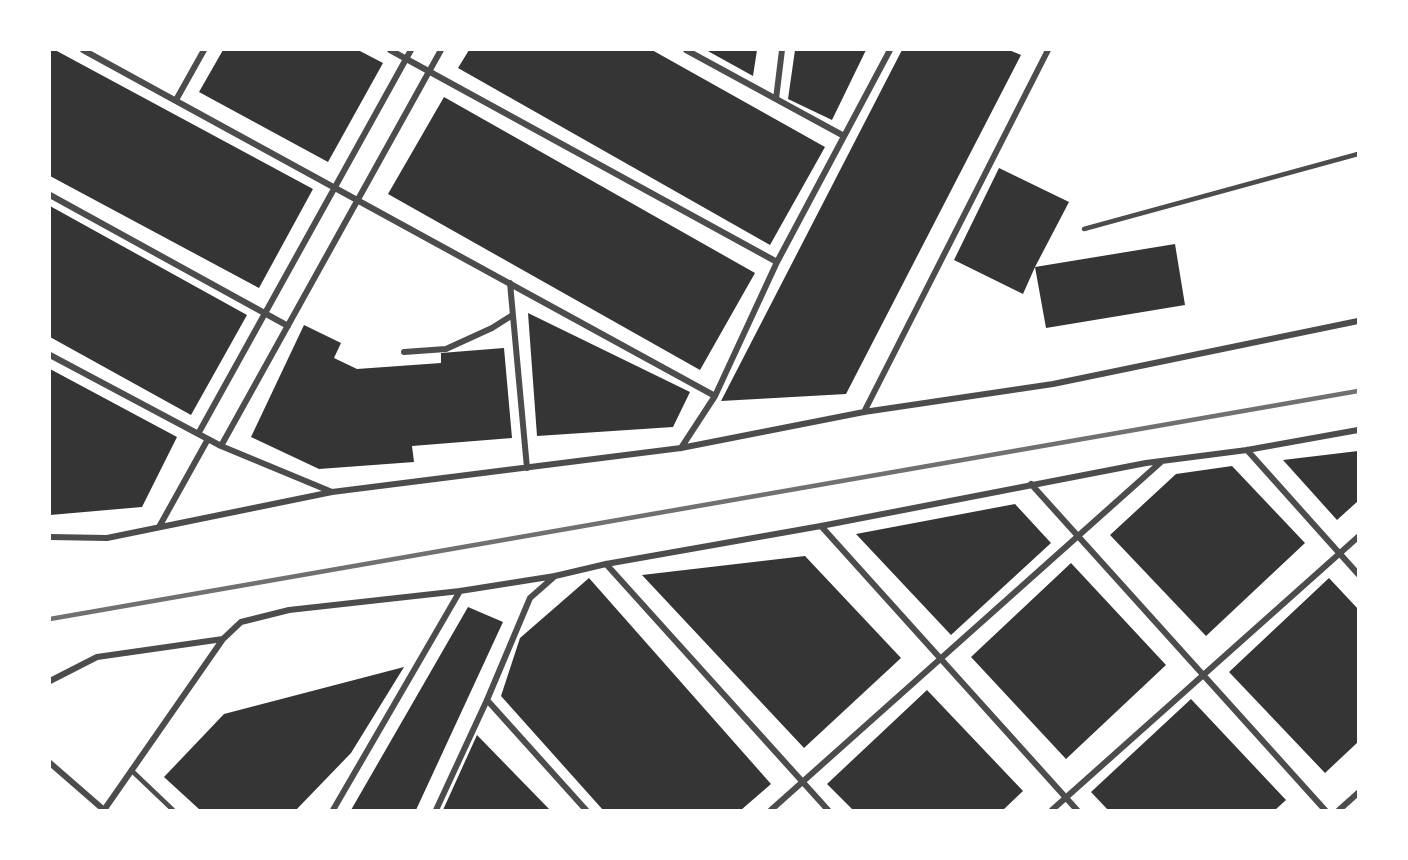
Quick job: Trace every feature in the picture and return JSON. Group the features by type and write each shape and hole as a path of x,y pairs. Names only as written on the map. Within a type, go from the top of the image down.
{"street":[{"path":"83,50 715,396"},
{"path":"176,100 204,50"},
{"path":"390,50 777,262"},
{"path":"198,434 411,50"},
{"path":"221,447 441,50"},
{"path":"686,50 844,136"},
{"path":"776,99 782,50"},
{"path":"681,448 715,396 777,262 890,50"},
{"path":"864,412 1048,50"},
{"path":"50,195 288,326"},
{"path":"510,283 527,468"},
{"path":"404,352 446,348 492,328 512,316"},
{"path":"50,537 107,538 332,492 681,448 864,412 1053,384 1359,321"},
{"path":"50,355 221,447 332,492"},
{"path":"50,763 104,810 223,639 241,621 289,610 460,591 555,576 606,564 821,526 1031,484 1359,430"},
{"path":"159,527 208,439"},
{"path":"1247,450 1359,574"},
{"path":"771,810 1161,462"},
{"path":"1031,484 1324,810"},
{"path":"821,526 1077,810"},
{"path":"1052,810 1359,537"},
{"path":"606,564 828,810"},
{"path":"436,810 487,700 530,598 555,576"},
{"path":"333,810 460,591"},
{"path":"50,681 97,657 223,639"},
{"path":"487,700 586,810"},
{"path":"1340,810 1359,794"}],"lane":[{"path":"1084,229 1359,154"},
{"path":"131,770 173,810"}],"building":[{"path":"50,50 55,50 313,189 259,288 50,176"},
{"path":"223,50 358,50 383,63 328,162 199,92"},
{"path":"469,50 652,50 825,147 770,245 458,68"},
{"path":"706,50 757,50 753,76"},
{"path":"795,50 866,50 832,120 788,99"},
{"path":"902,50 1009,50 1021,55 846,394 721,401"},
{"path":"444,97 755,273 700,370 388,194"},
{"path":"999,168 1069,202 1023,294 954,260"},
{"path":"50,206 247,315 191,415 50,337"},
{"path":"1175,244 1185,305 1046,328 1035,267"},
{"path":"528,313 690,392 673,427 537,436"},
{"path":"304,325 341,343 334,358 357,369 441,363 441,353 504,348 512,438 412,446 414,462 319,469 251,437"},
{"path":"50,369 177,437 142,507 50,515"},
{"path":"1358,451 1358,501 1337,520 1283,460"},
{"path":"1232,466 1305,543 1206,636 1110,535 1176,474"},
{"path":"1015,504 1051,543 951,635 856,534"},
{"path":"805,556 901,658 804,748 642,575"},
{"path":"1071,563 1166,665 1066,759 971,657"},
{"path":"589,578 771,784 741,810 603,810 501,696 520,638"},
{"path":"1329,578 1358,609 1358,742 1325,773 1229,672"},
{"path":"468,607 503,622 416,810 351,810"},
{"path":"404,667 351,753 296,810 200,810 164,777 224,714"},
{"path":"927,690 1023,791 1003,810 853,810 827,784"},
{"path":"1191,699 1286,800 1275,810 1108,810 1091,792"},
{"path":"477,735 550,810 443,810"}],"railway":[{"path":"50,619 1358,391"}]}
